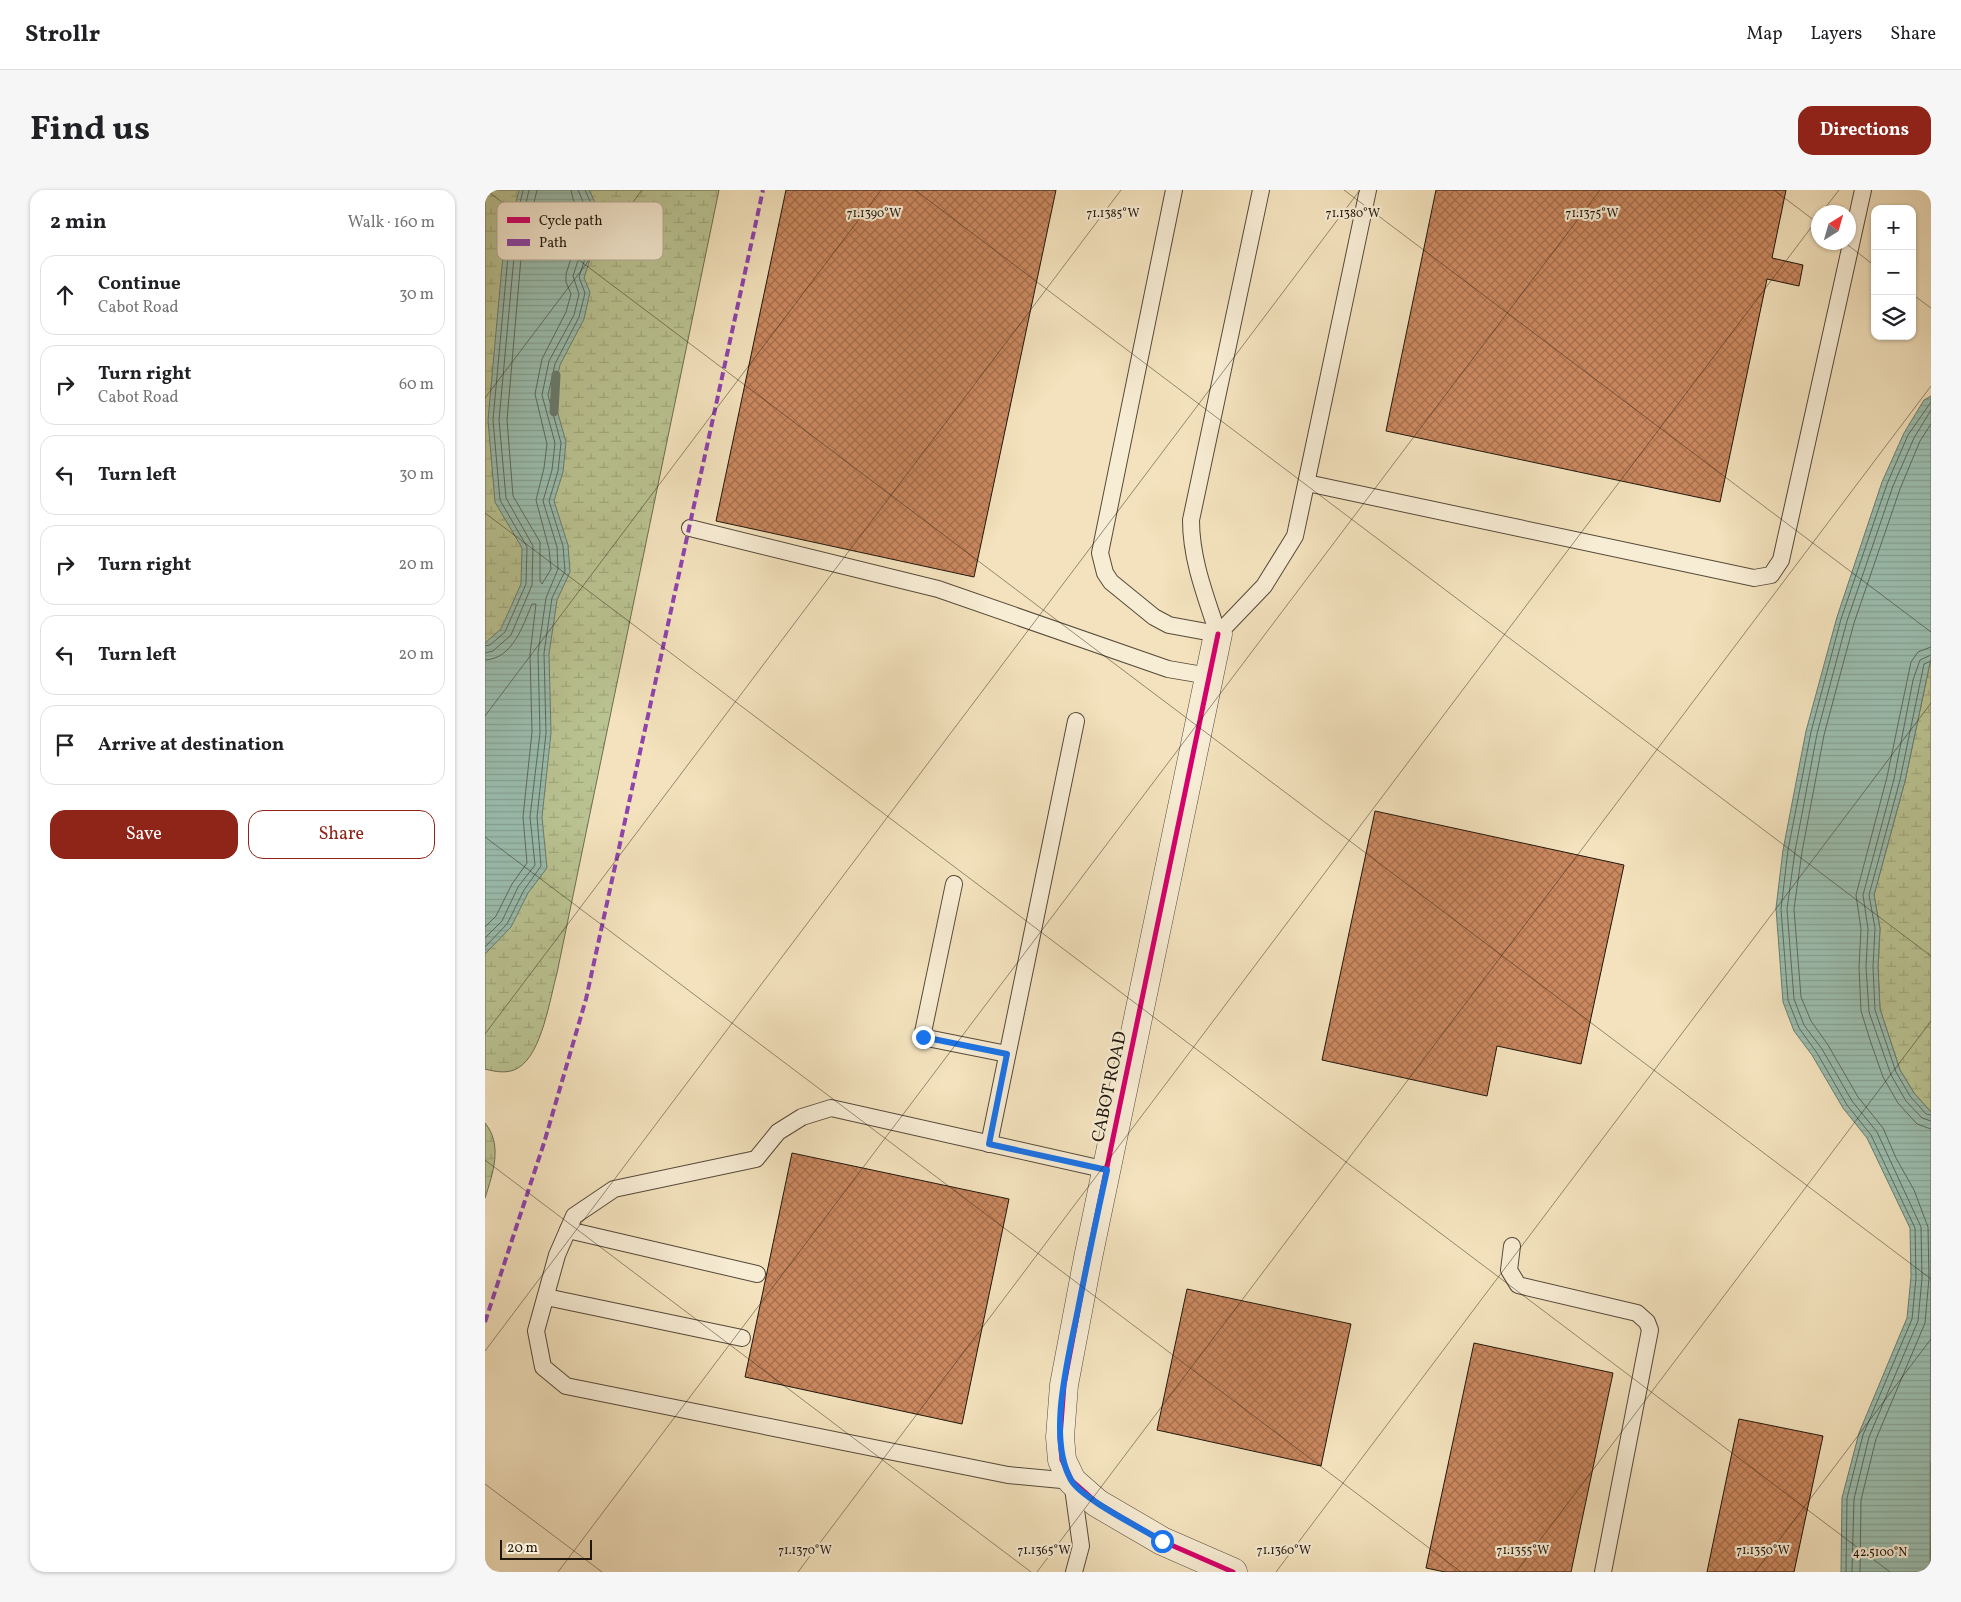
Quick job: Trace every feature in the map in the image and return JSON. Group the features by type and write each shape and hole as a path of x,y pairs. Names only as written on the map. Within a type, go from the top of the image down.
{"street":[{"name":"CABOT ROAD","path":"1218,634 1107,1170 1062,1399 1062,1460 1072,1482 1097,1502 1162,1541 1233,1572"}],"lane":[{"path":"1174,190 1100,553 1105,573 1111,582 1154,617 1169,625 1218,634"},
{"path":"1218,634 1199,576 1192,544 1191,520 1261,190"},
{"path":"1218,634 1264,586 1295,536 1368,190"},
{"path":"1307,483 1753,578 1771,574 1781,560 1863,190"},
{"path":"690,528 938,589 1168,669 1209,676"},
{"path":"989,1144 1076,721"},
{"path":"954,884 923,1037 1007,1054"},
{"path":"1074,1572 1081,1546 1072,1482 1008,1475 566,1386 543,1366 536,1331 557,1255 574,1216 614,1189 756,1159 778,1132 801,1117 831,1108 1107,1170"},
{"path":"568,1230 757,1274"},
{"path":"1512,1246 1509,1270 1518,1285 1637,1313 1647,1322 1650,1330 1603,1572"},
{"path":"546,1297 742,1338"}],"green space":[{"path":"485,190 719,190 548,1010 539,1038 526,1061 518,1068 510,1071 502,1072 485,1069"},
{"path":"1931,658 1931,1112 1914,1093 1900,1070 1880,1009 1878,967 1880,928 1874,895 1905,781"},
{"path":"485,1123 494,1140 495,1159 485,1198"},
{"path":"1931,1462 1931,1572 1929,1487"}],"water":[{"path":"519,190 589,190 595,202 516,202"},
{"path":"503,260 590,260 584,278 590,292 584,319 560,365 553,396 566,442 563,472 554,501 568,545 570,572 557,600 549,654 551,733 542,817 547,868 528,893 511,927 485,954 485,643 501,629 521,584 522,548 495,502 488,420"},
{"path":"1931,396 1931,658 1905,781 1874,895 1880,929 1878,967 1880,1009 1900,1070 1914,1093 1931,1112 1930,1572 1841,1572 1842,1498 1859,1433 1907,1318 1911,1277 1910,1228 1867,1138 1843,1108 1812,1055 1794,1031 1783,1002 1776,908 1783,850 1806,731 1837,617 1882,482 1904,433 1924,400"}],"building":[{"path":"786,190 1056,190 974,577 716,521"},
{"path":"1436,190 1786,190 1772,258 1803,265 1799,286 1767,279 1720,502 1386,431"},
{"path":"1375,811 1624,865 1581,1064 1497,1046 1487,1096 1322,1060"},
{"path":"792,1153 1009,1199 962,1424 745,1377"},
{"path":"1187,1289 1351,1324 1321,1466 1157,1430"},
{"path":"1474,1343 1613,1373 1571,1572 1445,1572 1426,1568"},
{"path":"1739,1419 1823,1436 1794,1572 1707,1572"}],"waterway":[{"path":"554,412 556,375"}],"marked path":[{"path":"485,1322 544,1143 586,999 763,190"}],"cycle path":[{"path":"1218,634 1088,1258 1064,1385 1060,1437 1062,1460 1072,1481 1097,1503 1162,1541 1233,1572"}],"route":[{"path":"923,1037 1007,1054 989,1144 1107,1170 1064,1385 1060,1437 1062,1460 1072,1482 1097,1502 1162,1541"}]}
